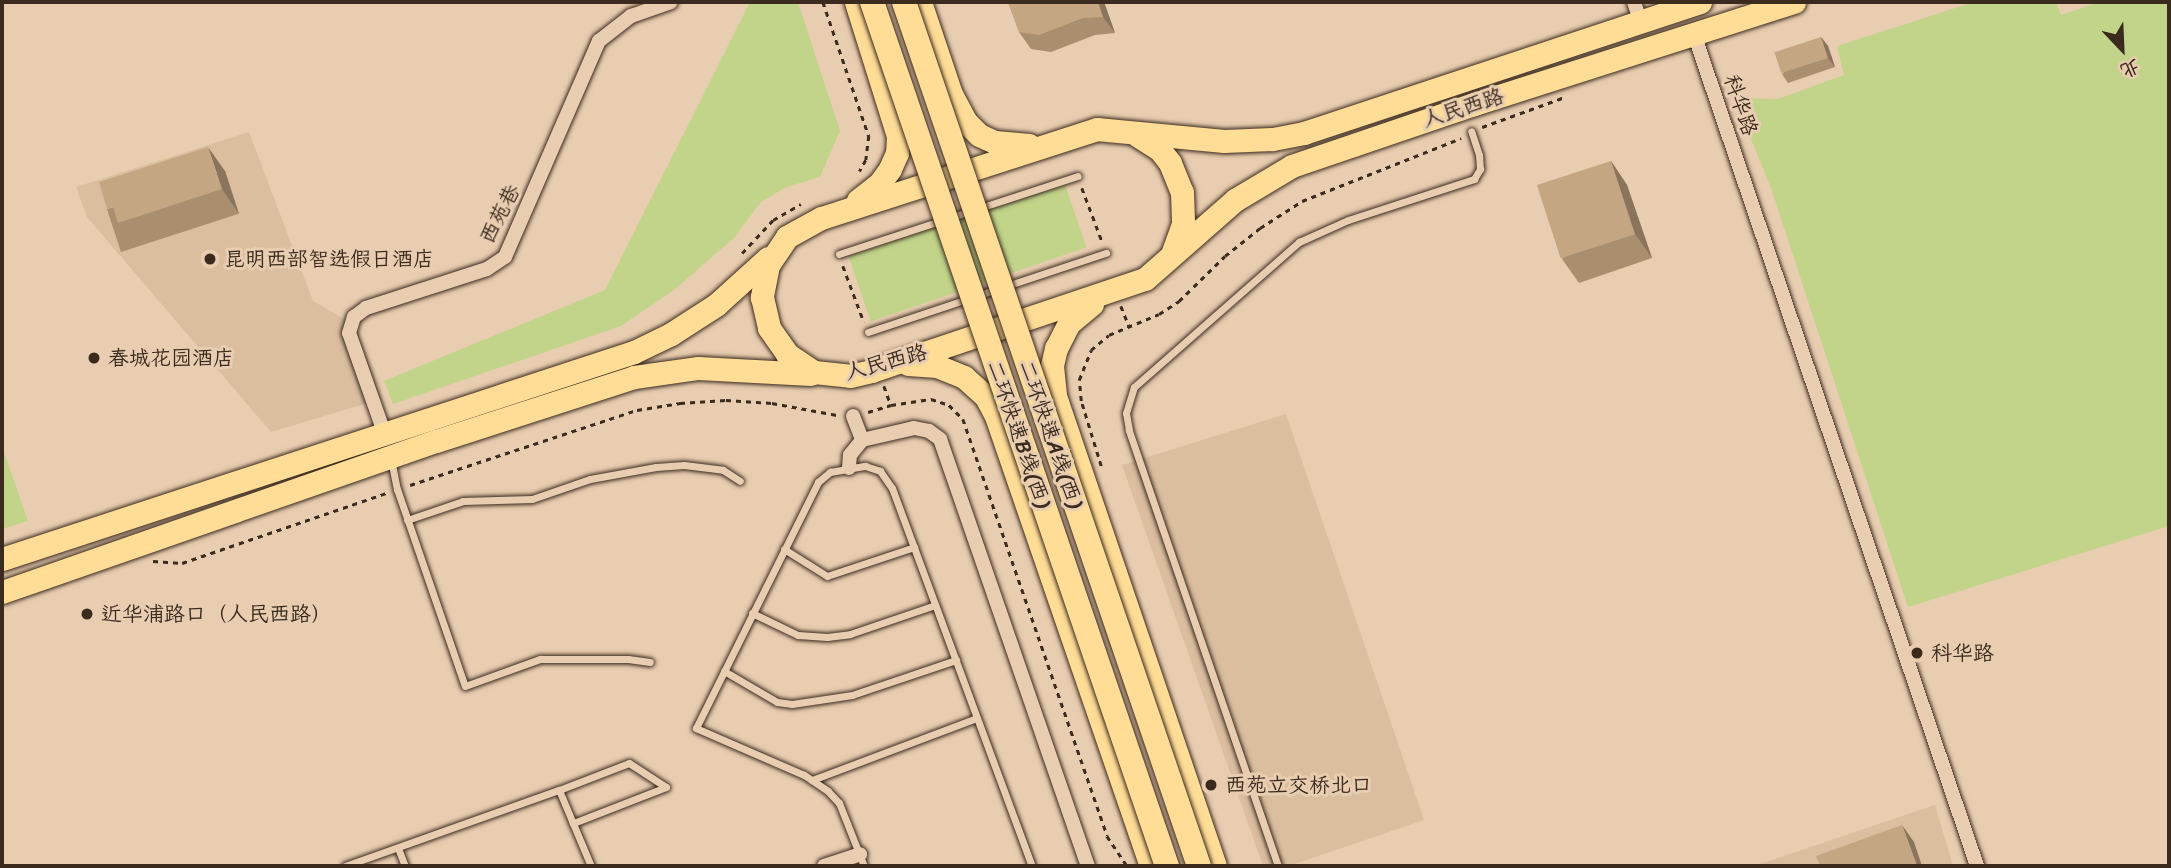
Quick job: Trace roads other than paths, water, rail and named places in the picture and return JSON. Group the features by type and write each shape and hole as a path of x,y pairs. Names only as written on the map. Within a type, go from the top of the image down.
{"highway":[{"name":"二环快速B线(西)","path":"872,2 1167,866"},
{"name":"二环快速A线(西)","path":"904,2 1199,866"}],"main road":[{"path":"812,211 849,205 873,189 890,169 897,153 897,125 856,2"},
{"name":"人民西路","path":"1700,2 1637,12 1288,136 1209,141 1115,130 1076,134 812,211 776,251 764,281 767,320 777,342 787,354 814,372 831,376 877,377 1123,294 1160,268 1235,200 1292,166 1794,2"},
{"path":"869,41 882,55 904,58 922,46 927,36 923,12"},
{"path":"923,12 956,105 966,122 979,135 1003,144 1022,145 1076,134"},
{"name":"人民西路","path":"1115,130 1132,133 1160,150 1170,163 1182,192 1184,216 1179,240 1160,268"},
{"path":"2,559 612,359 662,338 729,296 787,237"},
{"path":"1123,294 1102,297 1076,316 1059,339 1052,366 1055,397 1215,866"},
{"path":"877,377 906,364 937,366 956,373 979,390 1001,426 1151,866"},
{"path":"2,592 650,373 730,368 831,376"},
{"path":"1042,547 1043,526 1058,511 1080,510 1091,516 1099,527"}],"street":[{"name":"西苑巷","path":"385,435 349,332 354,317 366,308 487,270 505,257 599,41 631,16 671,2"},
{"name":"科华路","path":"1694,34 1977,866"},
{"path":"853,416 862,440"},
{"path":"849,468 850,455 862,440 914,428 929,431 940,439 1088,866"},
{"path":"824,866 862,860"}],"lane":[{"path":"1278,866 1129,430 1126,413 1134,387 1299,242 1348,220 1474,179 1480,169 1479,155 1471,131"},
{"path":"839,254 1078,176"},
{"path":"868,332 1106,253"},
{"path":"390,459 397,489 465,686 540,659 628,659 650,662"},
{"path":"408,520 463,501 532,499 590,479 656,467 684,465 723,470 740,481"},
{"path":"862,860 839,803 812,780 696,728 817,482 830,472 865,466 880,471 892,488 1032,866"},
{"path":"784,549 827,576 914,547"},
{"path":"752,613 797,635 827,637 850,634 935,605"},
{"path":"724,671 777,702 792,704 852,695 956,660"},
{"path":"812,780 977,718"},
{"path":"345,866 629,763 666,787 573,823"},
{"path":"559,790 591,866"},
{"path":"398,848 405,866"}],"place":[{"name":"昆明西部智选假日酒店","path":"210,259"},
{"name":"春城花园酒店","path":"94,358"},
{"name":"近华浦路口（人民西路）","path":"87,614"},
{"name":"科华路","path":"1917,653"},
{"name":"西苑立交桥北口","path":"1211,785"}]}
